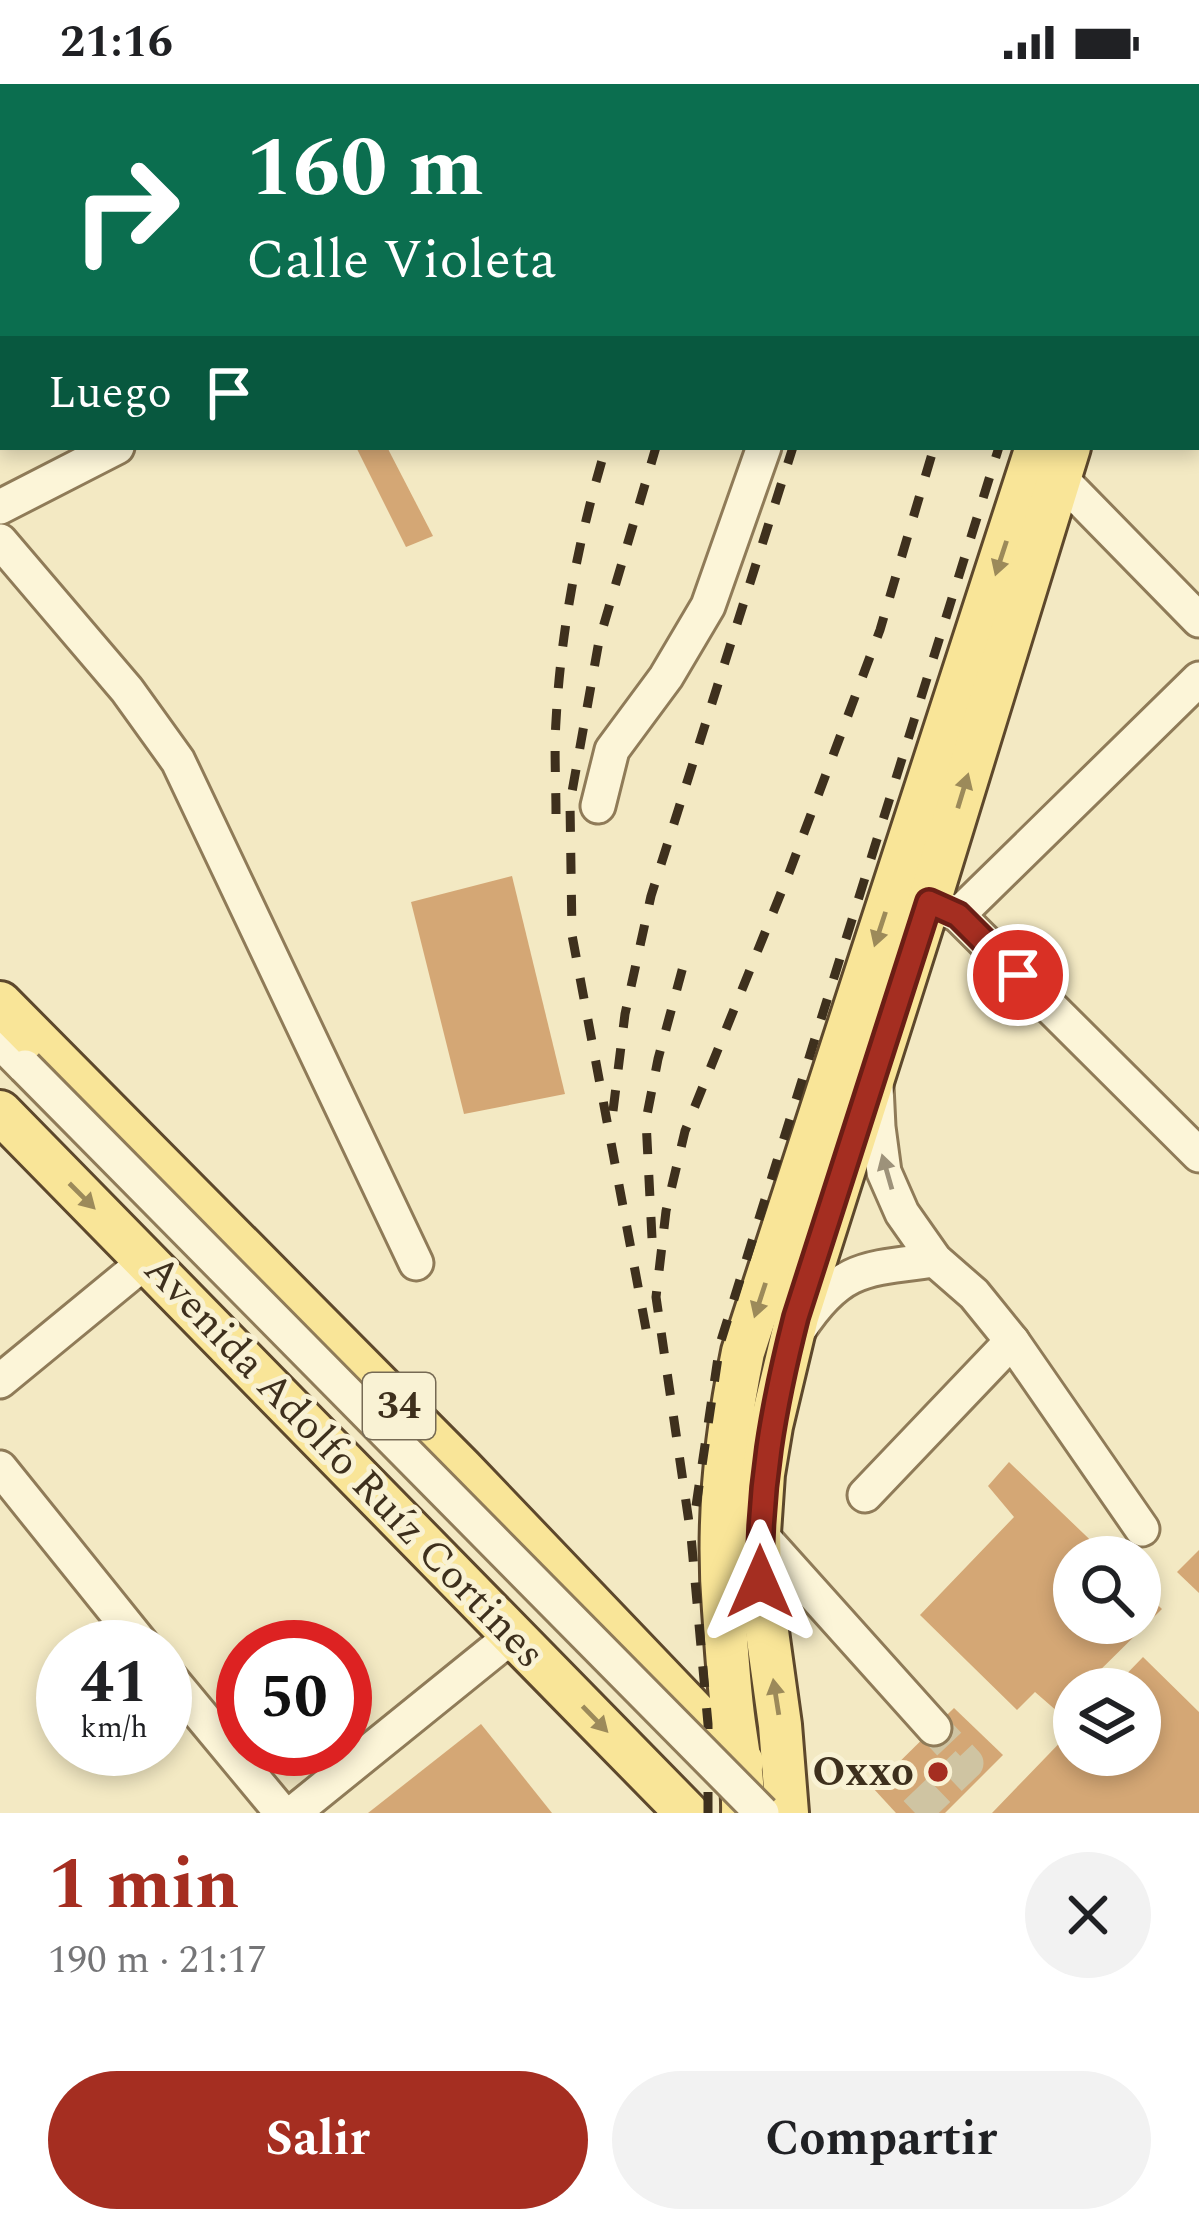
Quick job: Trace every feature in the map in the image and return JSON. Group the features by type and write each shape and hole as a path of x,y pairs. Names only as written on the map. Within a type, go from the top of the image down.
{"main road":[{"path":"783,1811 780,1725 760,1582 759,1533 771,1426 790,1344 875,1072 944,909 1055,457"},
{"path":"743,1813 723,1604 722,1542 731,1410 743,1352 1055,457"},
{"name":"Avenida Adolfo Ruíz Cortines","path":"0,1004 462,1469 783,1811"},
{"name":"Avenida Adolfo Ruíz Cortines","path":"9,1083 146,1261 687,1813"},
{"path":"401,1519 429,1516 442,1508 459,1484 462,1469"}],"street":[{"path":"0,507 111,450"},
{"path":"598,806 612,750 666,677 708,606 763,450"},
{"path":"1055,457 1199,620"},
{"path":"0,541 127,690 178,761 416,1263"},
{"path":"1199,679 944,909 1199,1155"},
{"path":"0,1042 9,1083 734,1813"},
{"path":"875,1072 884,1172 902,1214 935,1260 974,1294 1012,1341 1142,1529"},
{"path":"9,1083 783,1811"},
{"path":"790,1344 814,1306 836,1283 871,1268 935,1260"},
{"path":"6,1376 146,1261"},
{"path":"865,1495 1012,1341"},
{"path":"0,1468 122,1620"},
{"path":"759,1533 934,1728"},
{"path":"293,1813 513,1635"},
{"path":"192,1705 282,1813"}],"building":[{"path":"358,450 389,450 433,536 406,547"},
{"path":"512,876 565,1094 464,1114 411,902"},
{"path":"1009,1462 1086,1536 1053,1536 1053,1644 1127,1644 1102,1668 1053,1668 1053,1708 1035,1692 1017,1710 920,1615 1014,1517 988,1486"},
{"path":"1199,1550 1199,1593 1177,1572"},
{"path":"1143,1657 1154,1668 1132,1668"},
{"path":"1161,1675 1199,1712 1199,1813 992,1813 1053,1750 1053,1776 1161,1776"},
{"name":"Oxxo","path":"954,1708 1003,1755 945,1813 896,1813 873,1788"},
{"path":"481,1724 552,1813 368,1813"}],"tunnel":[{"path":"915,1813 967,1763 934,1728"}],"railway":[{"path":"556,814 555,732 562,651 580,548 605,450"},
{"path":"646,1329 572,935 570,803 599,641 655,450"},
{"path":"613,1111 625,1014 651,896 792,450"},
{"path":"708,1813 708,1724 691,1536 656,1297 666,1211 685,1131 880,630 933,450"},
{"path":"696,1506 720,1344 998,450"},
{"path":"652,1238 646,1120 684,963"}],"place":[{"name":"Oxxo","path":"938,1772"}],"route":[{"path":"760,1582 764,1474 780,1381 796,1317 929,902 958,915 1018,975"}]}
